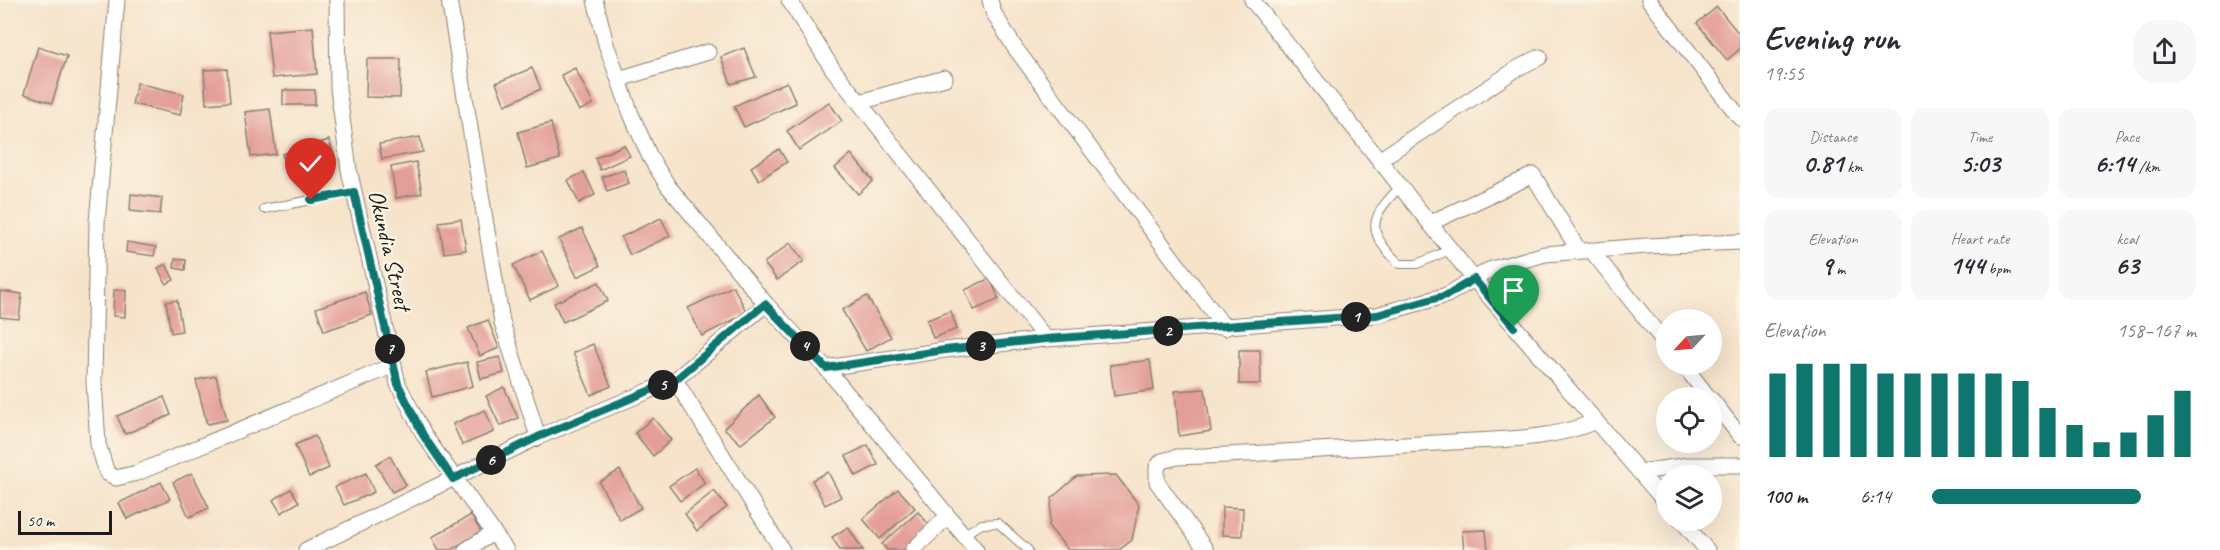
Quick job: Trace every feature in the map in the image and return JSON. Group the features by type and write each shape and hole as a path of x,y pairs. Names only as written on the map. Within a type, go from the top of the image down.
{"street":[{"path":"117,0 97,222 94,382 98,444 107,473 116,478 137,473 394,365"},
{"name":"Okundia Street","path":"337,0 338,87 354,192 398,384 423,435 506,550"},
{"path":"449,0 502,322 538,437"},
{"path":"595,0 606,44 619,79 650,157 668,186 765,304 826,368 975,550"},
{"path":"789,0 832,68 1046,339"},
{"path":"990,0 993,12 1015,48 1225,328"},
{"path":"1252,0 1474,279 1594,422 1656,491"},
{"path":"1649,0 1740,118"},
{"path":"619,79 708,52"},
{"path":"1379,160 1518,68 1540,57"},
{"path":"860,102 945,78"},
{"path":"1430,223 1533,175 1585,250 1656,332"},
{"path":"826,368 945,350 1046,339 1225,328 1377,315 1447,295 1489,270 1545,254 1740,242"},
{"path":"306,550 538,437 675,380 765,304"},
{"path":"1691,375 1701,387"},
{"path":"675,380 782,550"},
{"path":"1722,414 1740,436"},
{"path":"1206,550 1157,482 1156,467 1162,461 1177,457 1314,452 1506,438 1572,431 1594,422"},
{"path":"1640,472 1689,465 1740,465"},
{"path":"913,550 947,517"},
{"path":"1691,531 1707,550"},
{"path":"466,550 493,533"}],"lane":[{"path":"1400,187 1382,205 1374,220 1376,234 1388,253 1400,264 1417,264 1452,249"},
{"path":"264,209 354,192"},
{"path":"964,534 982,524 998,523 1028,550"}],"building":[{"path":"1717,7 1740,35 1740,49 1727,60 1697,23"},
{"path":"313,27 317,74 272,78 267,31"},
{"path":"38,47 67,56 52,103 24,94"},
{"path":"744,48 756,77 731,84 721,57"},
{"path":"367,59 401,59 400,98 366,97"},
{"path":"532,68 541,89 505,105 496,83"},
{"path":"575,68 593,104 579,111 561,75"},
{"path":"227,69 230,102 206,104 204,70"},
{"path":"787,82 796,103 744,127 734,106"},
{"path":"137,83 184,94 180,115 132,104"},
{"path":"283,90 315,90 315,105 283,105"},
{"path":"829,102 842,121 799,150 787,131"},
{"path":"270,109 276,154 251,157 245,112"},
{"path":"551,123 560,159 527,168 518,132"},
{"path":"420,137 423,152 382,159 379,144"},
{"path":"329,140 335,159 288,173 282,154"},
{"path":"624,145 630,156 600,170 595,158"},
{"path":"779,149 787,162 759,180 751,167"},
{"path":"851,154 873,181 858,194 835,168"},
{"path":"416,162 422,193 396,198 391,167"},
{"path":"624,170 629,183 607,191 602,177"},
{"path":"584,172 595,195 579,203 568,180"},
{"path":"131,194 162,198 160,214 130,211"},
{"path":"661,218 670,236 630,255 621,237"},
{"path":"461,219 466,250 444,253 439,222"},
{"path":"582,228 600,266 577,277 559,239"},
{"path":"127,242 156,247 154,256 126,252"},
{"path":"790,243 804,261 777,280 764,263"},
{"path":"542,251 559,286 530,300 513,265"},
{"path":"175,259 186,260 185,270 174,268"},
{"path":"166,264 174,280 166,284 158,268"},
{"path":"990,278 999,299 974,310 965,290"},
{"path":"599,282 608,301 563,322 554,303"},
{"path":"733,286 747,313 702,336 688,308"},
{"path":"114,290 126,290 125,317 113,316"},
{"path":"0,291 22,294 19,319 0,317"},
{"path":"365,292 372,315 324,331 316,308"},
{"path":"867,296 891,337 866,351 842,310"},
{"path":"177,300 182,331 171,333 166,302"},
{"path":"951,311 957,329 933,338 927,320"},
{"path":"488,320 499,348 480,356 468,328"},
{"path":"593,344 611,386 591,395 573,353"},
{"path":"1239,350 1260,350 1261,384 1239,384"},
{"path":"500,357 504,373 481,379 477,362"},
{"path":"1150,360 1154,390 1114,396 1110,365"},
{"path":"467,362 473,386 432,397 426,372"},
{"path":"216,376 227,420 207,424 196,380"},
{"path":"504,387 518,418 500,426 486,396"},
{"path":"1205,389 1211,431 1179,436 1175,391"},
{"path":"759,395 775,417 741,444 724,428"},
{"path":"164,397 171,415 125,434 117,416"},
{"path":"485,410 494,432 462,445 453,424"},
{"path":"653,418 671,440 653,456 635,433"},
{"path":"315,436 329,468 309,477 295,445"},
{"path":"868,445 878,465 856,476 846,456"},
{"path":"390,456 406,485 392,492 376,464"},
{"path":"695,468 705,483 680,501 669,486"},
{"path":"620,470 641,508 620,520 599,482"},
{"path":"828,472 841,497 825,505 812,480"},
{"path":"192,473 209,508 189,517 173,482"},
{"path":"366,473 374,492 344,505 335,487"},
{"path":"1116,475 1139,505 1132,540 1119,550 1068,550 1049,527 1052,498 1077,476"},
{"path":"161,482 170,499 127,519 119,503"},
{"path":"291,489 299,502 281,513 273,500"},
{"path":"898,489 915,508 880,539 863,519"},
{"path":"714,491 727,507 697,531 685,514"},
{"path":"1222,507 1243,508 1242,536 1222,535"},
{"path":"918,512 931,527 905,550 887,550 882,544"},
{"path":"471,515 481,532 451,550 439,550 432,537"},
{"path":"848,527 863,550 840,550 832,537"},
{"path":"1486,530 1488,550 1464,550 1462,531"}],"route":[{"path":"311,200 354,192 398,384 423,435 453,479 538,437 675,380 765,304 826,368 945,350 1046,339 1225,328 1377,315 1447,295 1474,279 1514,327"}]}
